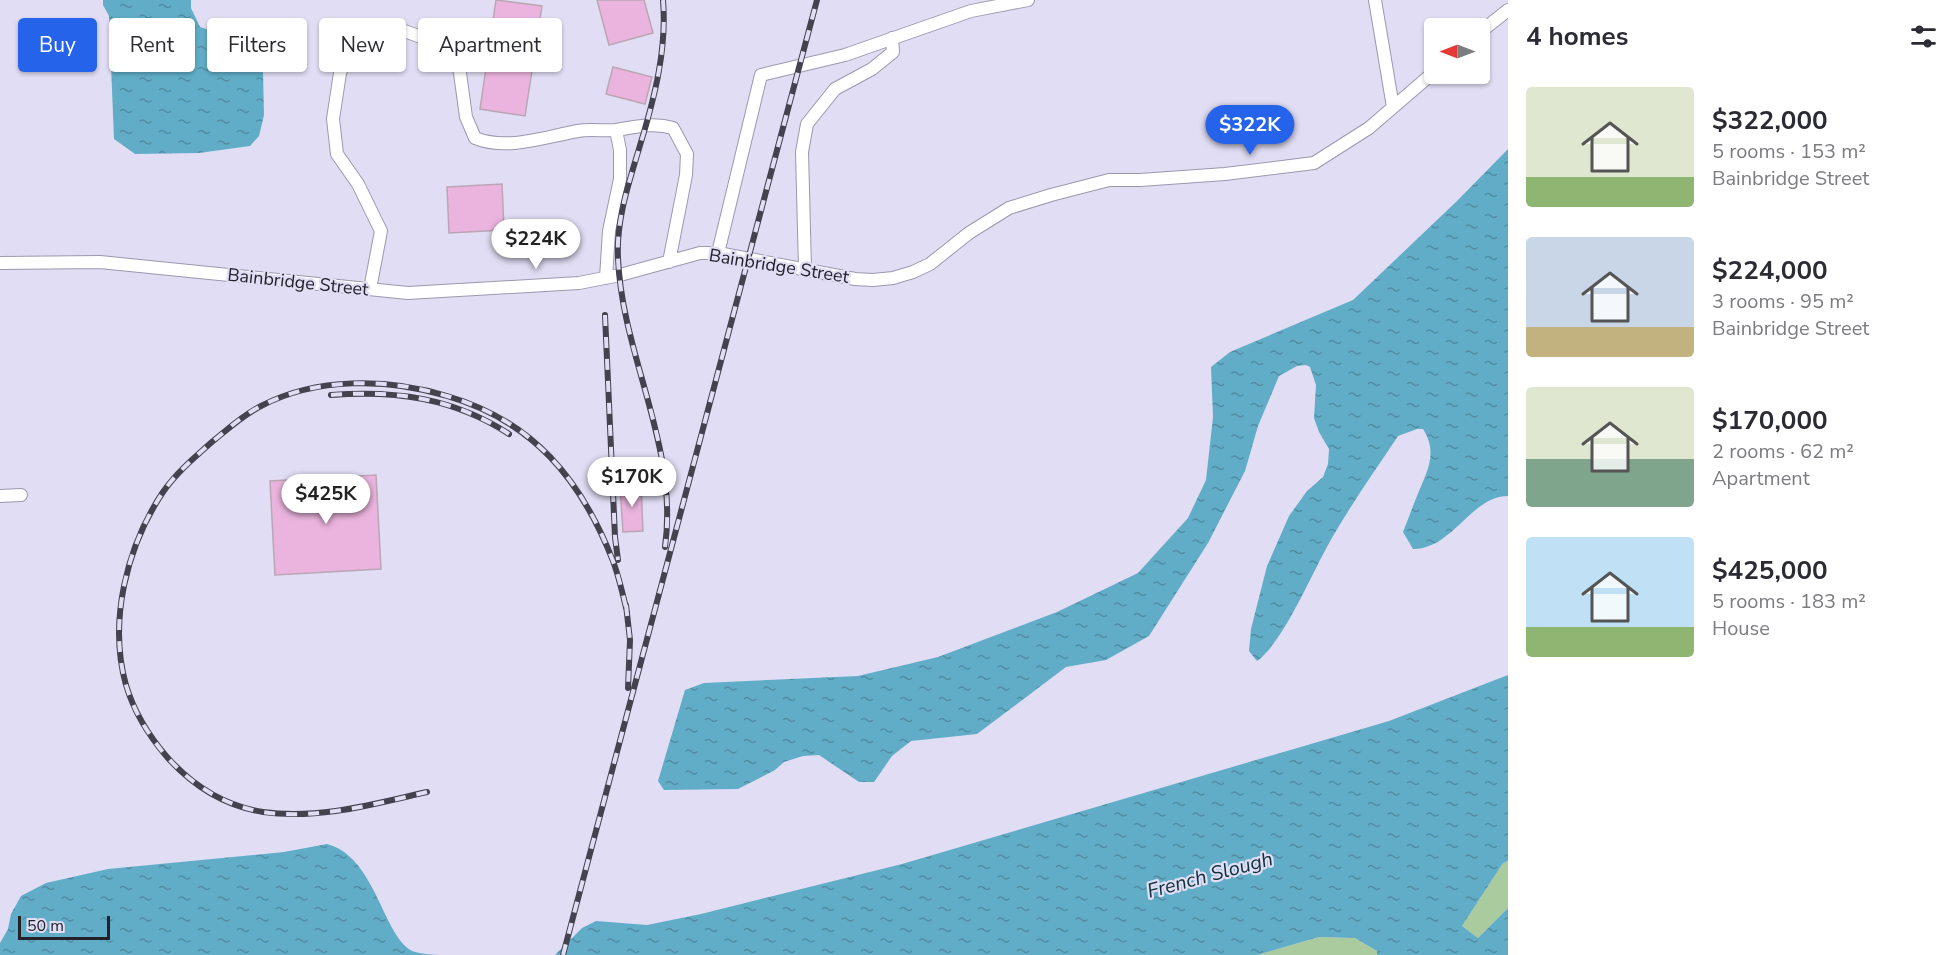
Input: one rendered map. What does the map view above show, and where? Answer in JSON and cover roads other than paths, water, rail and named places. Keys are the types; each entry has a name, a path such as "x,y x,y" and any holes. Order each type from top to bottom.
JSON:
{"street":[{"path":"718,253 761,75 845,55 971,11 1028,0"},
{"path":"1375,0 1393,107"},
{"path":"1490,24 1508,10"},
{"path":"370,290 381,231 358,184 337,154 333,119 340,73 357,32 371,28 396,28 438,43 455,54 466,117 475,138 488,144 526,142 581,131 616,130 646,125 660,124 673,128 687,154 686,175 669,262"},
{"path":"805,269 802,152 807,124 835,90 872,69 893,52 892,38"},
{"name":"Bainbridge Street","path":"0,263 100,262 408,293 579,283 700,253 718,253 855,279 893,278 930,264 969,233 1009,208 1051,195 1109,180 1225,174 1314,163 1369,128 1424,81"},
{"path":"606,278 609,231 620,178 620,150 616,130"},
{"path":"0,496 21,495"}],"water":[{"path":"103,0 191,0 191,8 200,27 207,29 207,72 263,72 264,115 259,136 250,146 199,153 135,154 114,139 111,72 195,72 195,18 109,18"},
{"path":"1508,149 1508,496 1495,498 1483,504 1440,541 1427,547 1413,549 1403,532 1427,471 1431,455 1430,447 1423,429 1398,436 1333,536 1278,638 1257,661 1249,651 1251,629 1267,566 1289,516 1307,491 1323,477 1328,464 1329,449 1314,418 1316,385 1310,367 1297,366 1279,376 1258,426 1245,471 1208,543 1149,636 1106,660 1066,667 977,734 911,741 892,756 874,782 859,782 819,755 803,756 784,762 775,770 738,789 664,790 658,781 685,690 704,683 858,676 938,657 1057,612 1138,573 1188,518 1206,480 1213,417 1211,367 1230,352 1353,300"},
{"name":"French Slough","path":"1508,675 1508,861 1503,863 1462,926 1478,938 1508,908 1508,955 1377,955 1377,951 1355,938 1319,937 1257,955 555,955 582,928 596,921 647,925 701,914 902,864 1389,721"},
{"path":"327,844 339,848 349,856 365,876 393,930 405,946 412,951 436,955 0,955 0,943 21,896 46,883 108,869 284,852"}],"railway":[{"path":"663,0 664,18 659,72 625,199 619,228 618,258 629,330 664,473 667,510 665,547"},
{"path":"563,955 817,0"},
{"path":"605,315 618,560"},
{"path":"427,792 346,810 284,814 249,809 210,793 187,777 167,757 148,732 129,695 121,661 119,635 124,585 131,560 150,513 180,471 213,441 236,422 261,406 282,397 328,385 352,383 401,386 447,396 478,407 505,421 529,438 569,479 586,504 600,531 615,567 627,612"},
{"path":"331,395 378,394 423,399 467,412 509,434"},
{"path":"626,605 630,640 628,688"}]}
